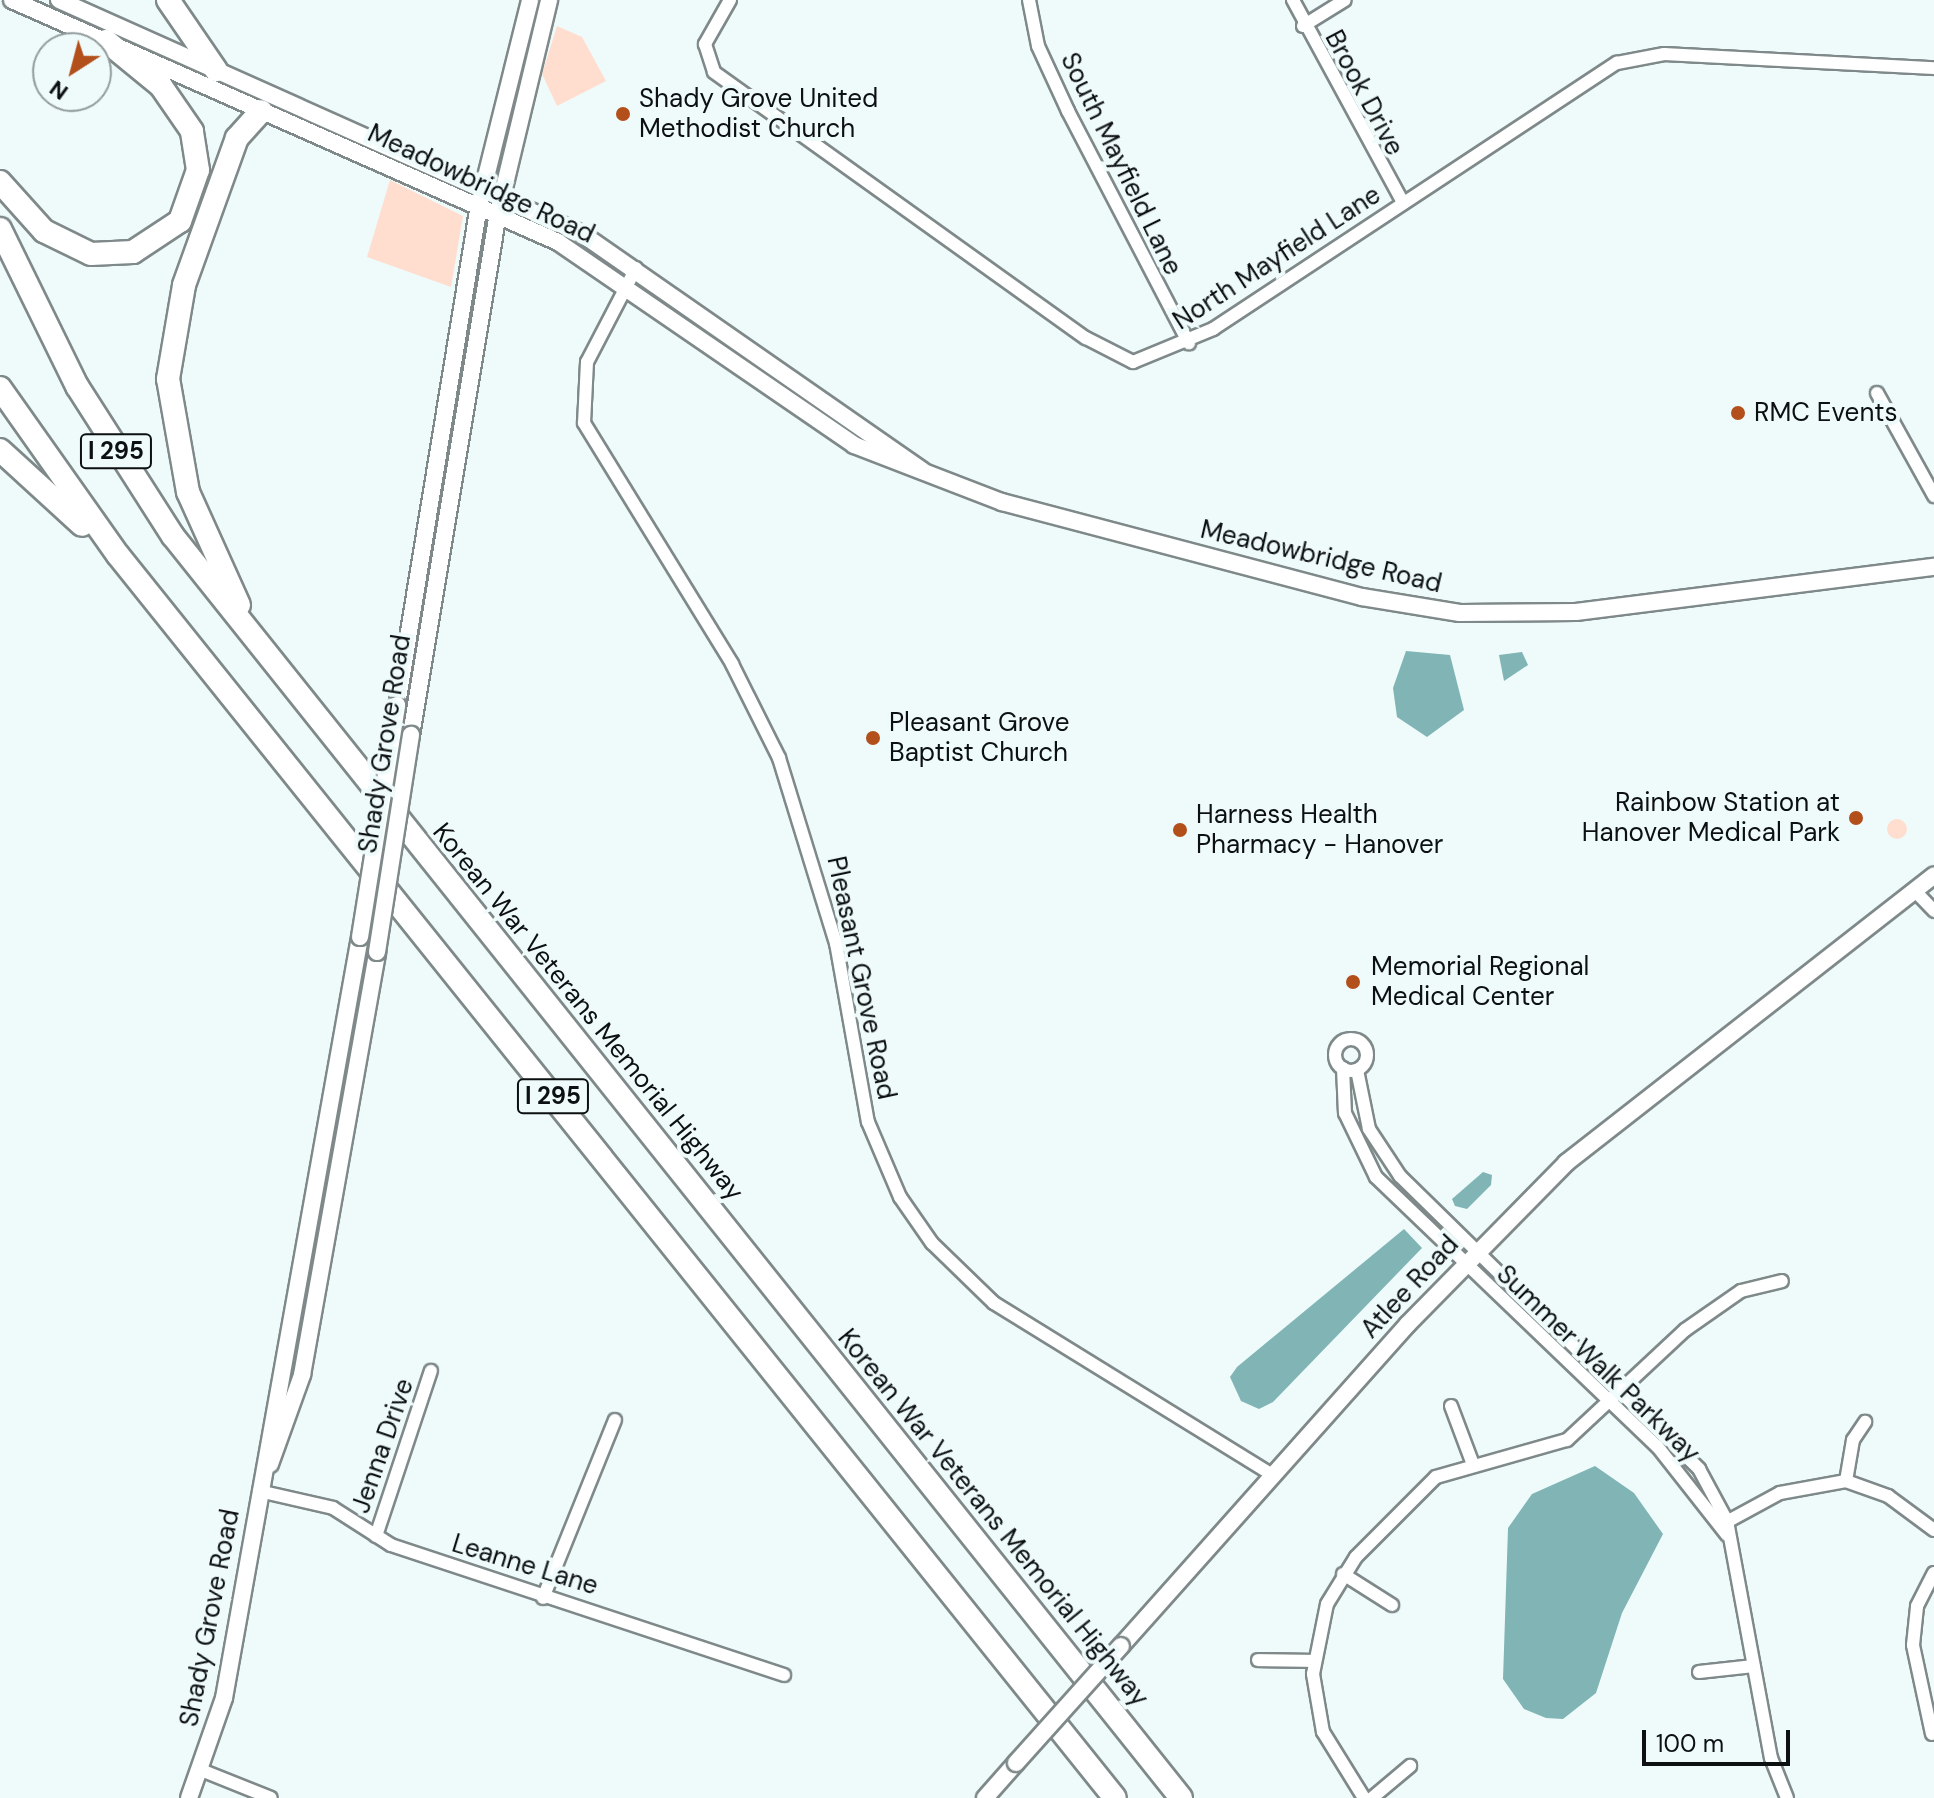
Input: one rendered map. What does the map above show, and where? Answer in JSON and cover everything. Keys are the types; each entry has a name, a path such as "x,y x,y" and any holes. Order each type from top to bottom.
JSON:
{"highway":[{"path":"168,0 216,70"},
{"path":"0,182 44,231 91,254 133,252 180,221 198,170 192,131 172,98 112,46"},
{"path":"261,111 240,132 184,285 168,388 196,515 264,652"},
{"name":"Korean War Veterans Memorial Highway","path":"0,229 109,440 264,652 1181,1798"},
{"name":"I 295","path":"0,388 126,566 1115,1798"},
{"path":"0,450 126,566"}],"main road":[{"name":"Meadowbridge Road","path":"12,0 85,32"},
{"name":"Meadowbridge Road","path":"59,0 483,186 636,268 943,484"},
{"name":"Shady Grove Road","path":"189,1798 224,1698 360,937 479,205 530,0"},
{"name":"Shady Grove Road","path":"259,1491 302,1375 377,952 501,195 549,0"},
{"name":"Meadowbridge Road","path":"112,44 498,213 627,284 854,445 943,484 1362,597 1460,613 1576,612 1934,567"},
{"name":"Atlee Road","path":"985,1798 1463,1265 1566,1163 1934,875"},
{"path":"326,1129 345,1133"}],"street":[{"name":"North Mayfield Lane","path":"730,0 705,55 733,86 1117,358 1151,361 1189,343 1632,58 1934,68"},
{"name":"South Mayfield Lane","path":"1029,0 1038,46 1068,111 1189,343"},
{"name":"Brook Drive","path":"1293,0 1303,26 1403,203"},
{"path":"1303,26 1345,0"},
{"name":"Pleasant Grove Road","path":"636,268 587,362 584,423 732,664 779,758 836,943 868,1122 900,1197 950,1264 994,1303 1273,1475"},
{"path":"1877,393 1934,496"},
{"path":"1914,890 1934,911"},
{"name":"Summer Walk Parkway","path":"1723,1528 1669,1459 1463,1265 1364,1158 1345,1113 1343,1068 1336,1049 1353,1038 1367,1053 1357,1070 1363,1111 1385,1155 1477,1250 1681,1446 1723,1528 1781,1797"},
{"path":"1343,1068 1357,1070"},
{"path":"1364,1798 1323,1732 1313,1661 1343,1574 1415,1492 1472,1462 1554,1446 1621,1386 1729,1298 1782,1281"},
{"name":"Jenna Drive","path":"376,1536 431,1371"},
{"path":"1451,1406 1472,1462"},
{"path":"543,1598 615,1420"},
{"path":"1846,1481 1853,1440 1865,1422"},
{"path":"1723,1528 1791,1490 1846,1481 1888,1496 1934,1530"},
{"name":"Leanne Lane","path":"259,1491 333,1508 376,1536 543,1598 619,1616 784,1675"},
{"path":"1932,1734 1913,1645 1917,1606 1934,1573"},
{"path":"1343,1574 1392,1605"},
{"path":"1258,1660 1313,1661"},
{"path":"1699,1672 1754,1666"},
{"path":"1372,1798 1410,1766"},
{"path":"201,1770 271,1798"}],"shaded area":[{"path":"557,26 582,37 606,81 557,106 542,74"},
{"path":"390,180 463,216 451,287 367,257"},
{"path":"1897,819 1904,822 1907,829 1904,836 1897,839 1890,836 1887,829 1890,822"}],"water":[{"path":"1406,651 1450,655 1464,710 1427,737 1397,717 1393,688"},
{"path":"1522,652 1528,665 1504,681 1499,655"},
{"path":"1483,1172 1492,1175 1491,1185 1467,1209 1455,1206 1452,1199"},
{"path":"1404,1229 1422,1248 1273,1402 1259,1409 1241,1401 1230,1377 1237,1367"},
{"path":"1595,1466 1634,1493 1663,1534 1622,1613 1596,1693 1563,1719 1546,1718 1524,1709 1503,1679 1508,1528 1532,1494"}],"place":[{"name":"Shady Grove United Methodist Church","path":"623,114"},
{"name":"RMC Events","path":"1738,413"},
{"name":"Pleasant Grove Baptist Church","path":"873,738"},
{"name":"Rainbow Station at Hanover Medical Park","path":"1856,818"},
{"name":"Harness Health Pharmacy - Hanover","path":"1180,830"},
{"name":"Memorial Regional Medical Center","path":"1353,982"}]}
